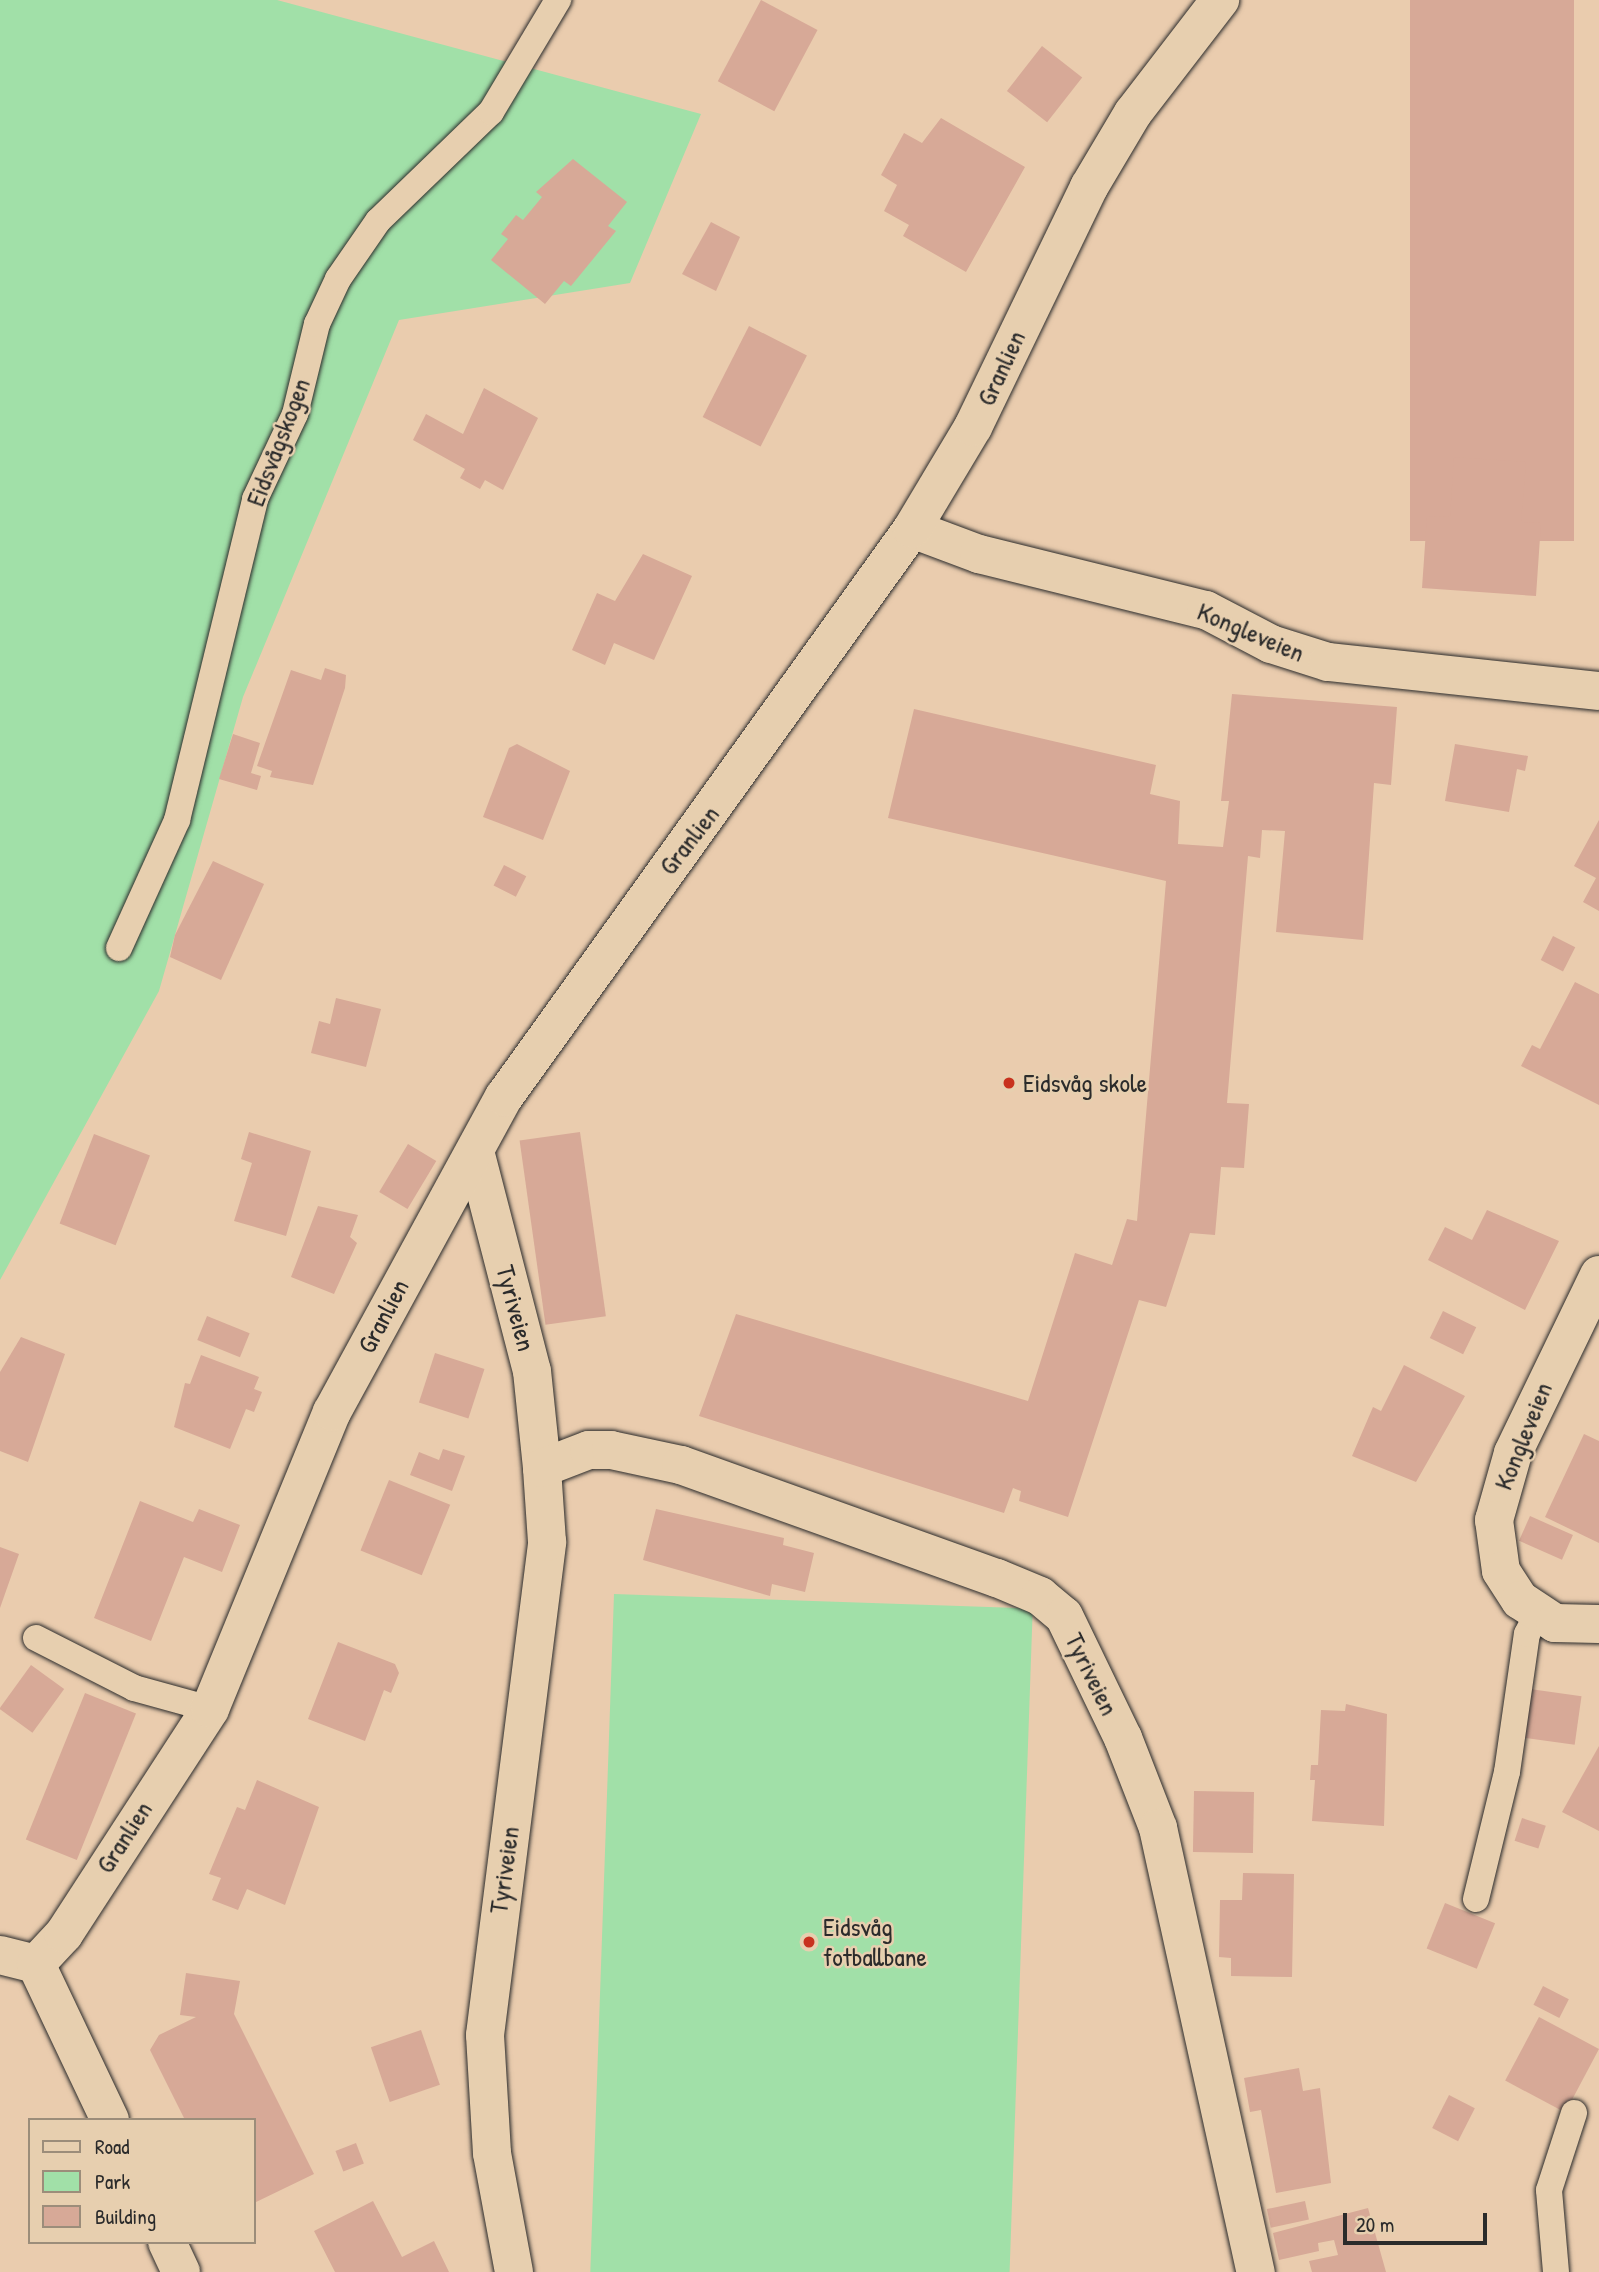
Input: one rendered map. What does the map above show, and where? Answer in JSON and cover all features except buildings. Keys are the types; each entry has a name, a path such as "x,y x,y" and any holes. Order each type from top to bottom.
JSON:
{"street":[{"name":"Granlien","path":"109,2118 18,1959 64,1934 210,1709 332,1412 475,1151 541,1038 791,705 912,529 973,427 1089,187 1141,102 1220,0"},
{"name":"Kongleveien","path":"912,529 979,554 1206,610 1271,644 1328,662 1599,691"},
{"name":"Tyriveien","path":"475,1151 532,1371 547,1542 485,2035 492,2153 514,2272"},
{"name":"Kongleveien","path":"1537,1614 1501,1571 1498,1493 1599,1275"},
{"name":"Tyriveien","path":"542,1468 589,1450 681,1465 997,1578 1040,1596 1063,1616 1123,1738 1158,1828 1256,2272"},
{"path":"1537,1614 1576,1627 1599,1624"},
{"path":"168,2244 181,2272"}],"lane":[{"name":"Eidsvågskogen","path":"119,948 177,820 255,499 295,414 317,324 338,279 378,220 491,112 558,0"},
{"path":"1476,1899 1507,1772 1527,1634 1537,1614"},
{"path":"36,1638 134,1688 210,1709"},
{"path":"1556,2272 1549,2190 1574,2113"}],"green space":[{"path":"0,0 277,0 701,114 630,283 399,320 243,697 159,991 0,1280"},
{"name":"Eidsvåg fotballbane","path":"614,1594 1033,1609 1010,2272 590,2272"}],"place":[{"name":"Eidsvåg skole","path":"1009,1083"},
{"name":"Eidsvåg fotballbane","path":"809,1942"}]}
